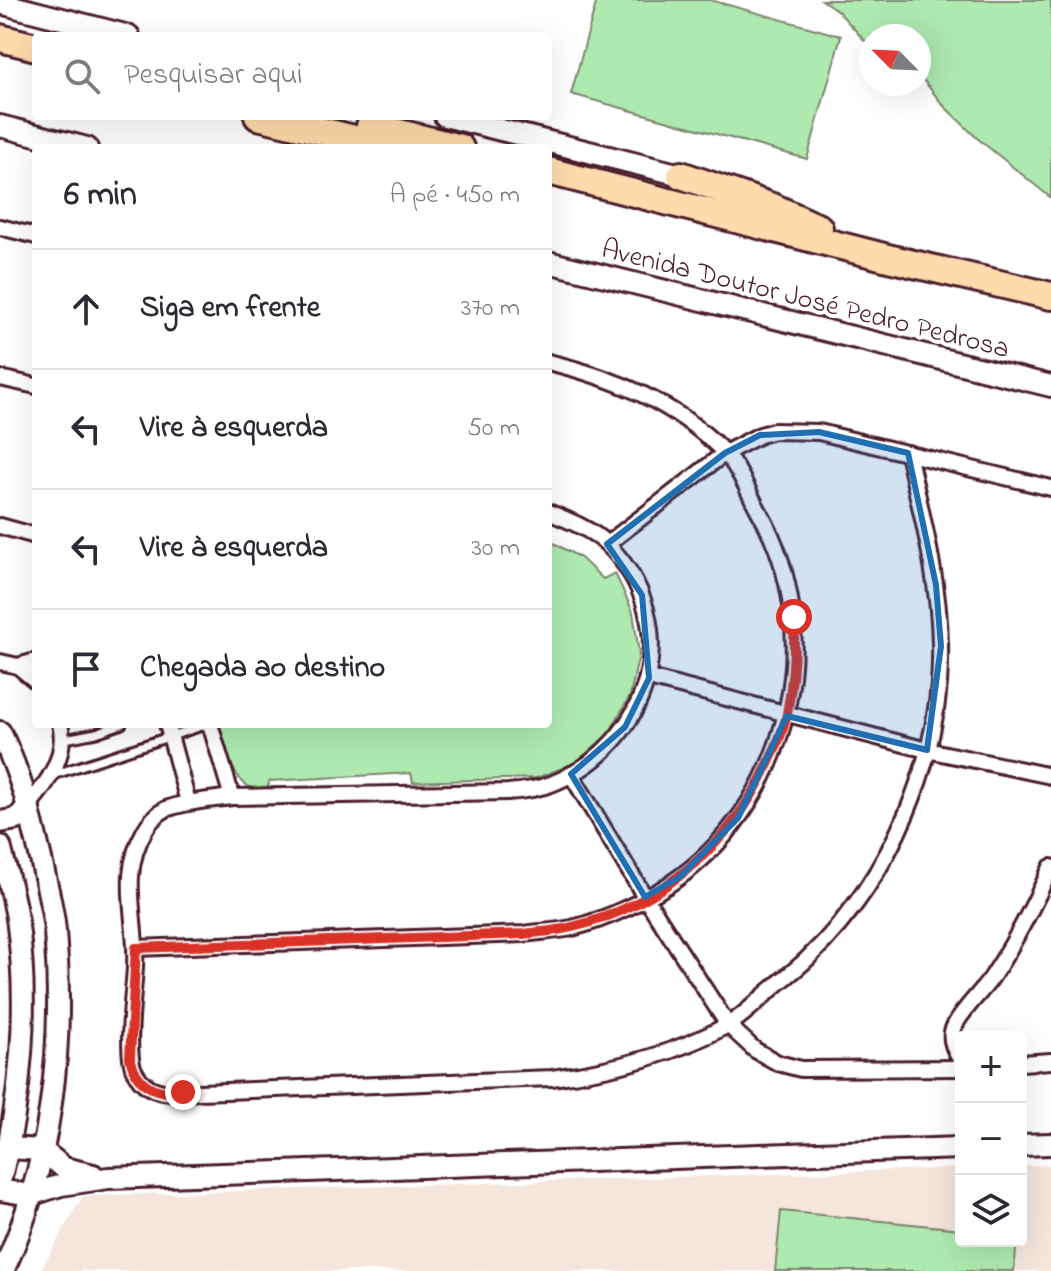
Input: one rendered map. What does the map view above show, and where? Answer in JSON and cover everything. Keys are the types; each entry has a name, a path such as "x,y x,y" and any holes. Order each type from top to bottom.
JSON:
{"highway":[{"path":"0,38 32,46"},
{"path":"0,54 32,62"},
{"path":"275,120 375,144"},
{"path":"344,120 444,144"},
{"path":"552,172 888,258 1051,296"},
{"path":"681,175 775,208 888,258"},
{"path":"552,189 842,263 1051,312"}],"street":[{"path":"0,3 113,32"},
{"path":"461,120 681,175"},
{"path":"0,126 71,144"},
{"path":"0,227 32,235"},
{"name":"Avenida Doutor José Pedro Pedrosa","path":"552,263 1051,386"},
{"path":"136,948 524,934 572,928 608,916 680,877 712,849 738,818 760,783 787,716 795,651 794,617 786,573 772,535 725,453 670,409 640,391 598,374 552,363"},
{"path":"0,378 32,385"},
{"path":"607,544 725,453 760,435 787,430 819,432 1051,488"},
{"path":"552,514 582,527 607,544 631,574 642,595 651,641 649,678 625,727 598,756 549,785 508,792 232,797 188,802 163,810 148,823 129,866 136,948 130,1058 133,1069 151,1089 165,1093 552,1078 595,1072 648,1058 728,1025 811,956 856,904 893,844 916,788 938,697 941,646 936,585 908,453"},
{"path":"0,526 32,535"},
{"path":"0,662 18,666 32,678"},
{"path":"18,666 32,662"},
{"path":"649,678 787,716 1051,776"},
{"path":"0,822 17,819 51,775 65,739 61,728"},
{"path":"210,728 232,797"},
{"path":"170,730 188,802"},
{"path":"0,732 29,805 55,927 60,1012 42,1150 3,1271"},
{"path":"571,774 645,897 728,1025 755,1050 778,1063 801,1069 955,1068"},
{"path":"0,846 16,917 24,999 9,1148 0,1181"},
{"path":"955,1050 951,1036 954,1026 987,984 1018,935 1051,867"},
{"path":"1027,1063 1051,1061"},
{"path":"1027,1145 1051,1144"},
{"path":"9,1148 42,1150 64,1168 108,1178"},
{"path":"0,1190 30,1195 61,1185 108,1178 955,1148"}],"lane":[{"path":"65,739 110,728"},
{"path":"51,775 170,730"}],"highlighted area":[{"path":"819,432 908,453 936,585 941,646 927,750 787,716 738,818 680,877 645,897 571,774 625,727 649,678 642,595 607,544 725,453 760,435"}],"shaded area":[{"path":"1051,1165 1051,1271 40,1271 83,1196 955,1168 955,1247 1027,1247 1027,1166"}],"green space":[{"path":"597,0 710,0 841,36 807,159 571,94"},
{"path":"822,0 1051,0 1051,198 977,138 931,90 931,24 859,24 859,34 838,11"},
{"path":"552,542 581,558 603,579 615,573 633,612 639,654 630,696 609,733 577,762 537,778 413,782 411,773 269,781 268,790 246,785 233,769 220,728 552,728"},
{"path":"781,1211 955,1228 955,1247 1016,1247 1014,1271 775,1271"}],"route":[{"path":"183,1092 157,1092 143,1083 133,1069 130,1058 136,948 524,934 572,928 608,916 680,877 712,849 738,818 760,783 787,716 795,651 794,617"}]}
